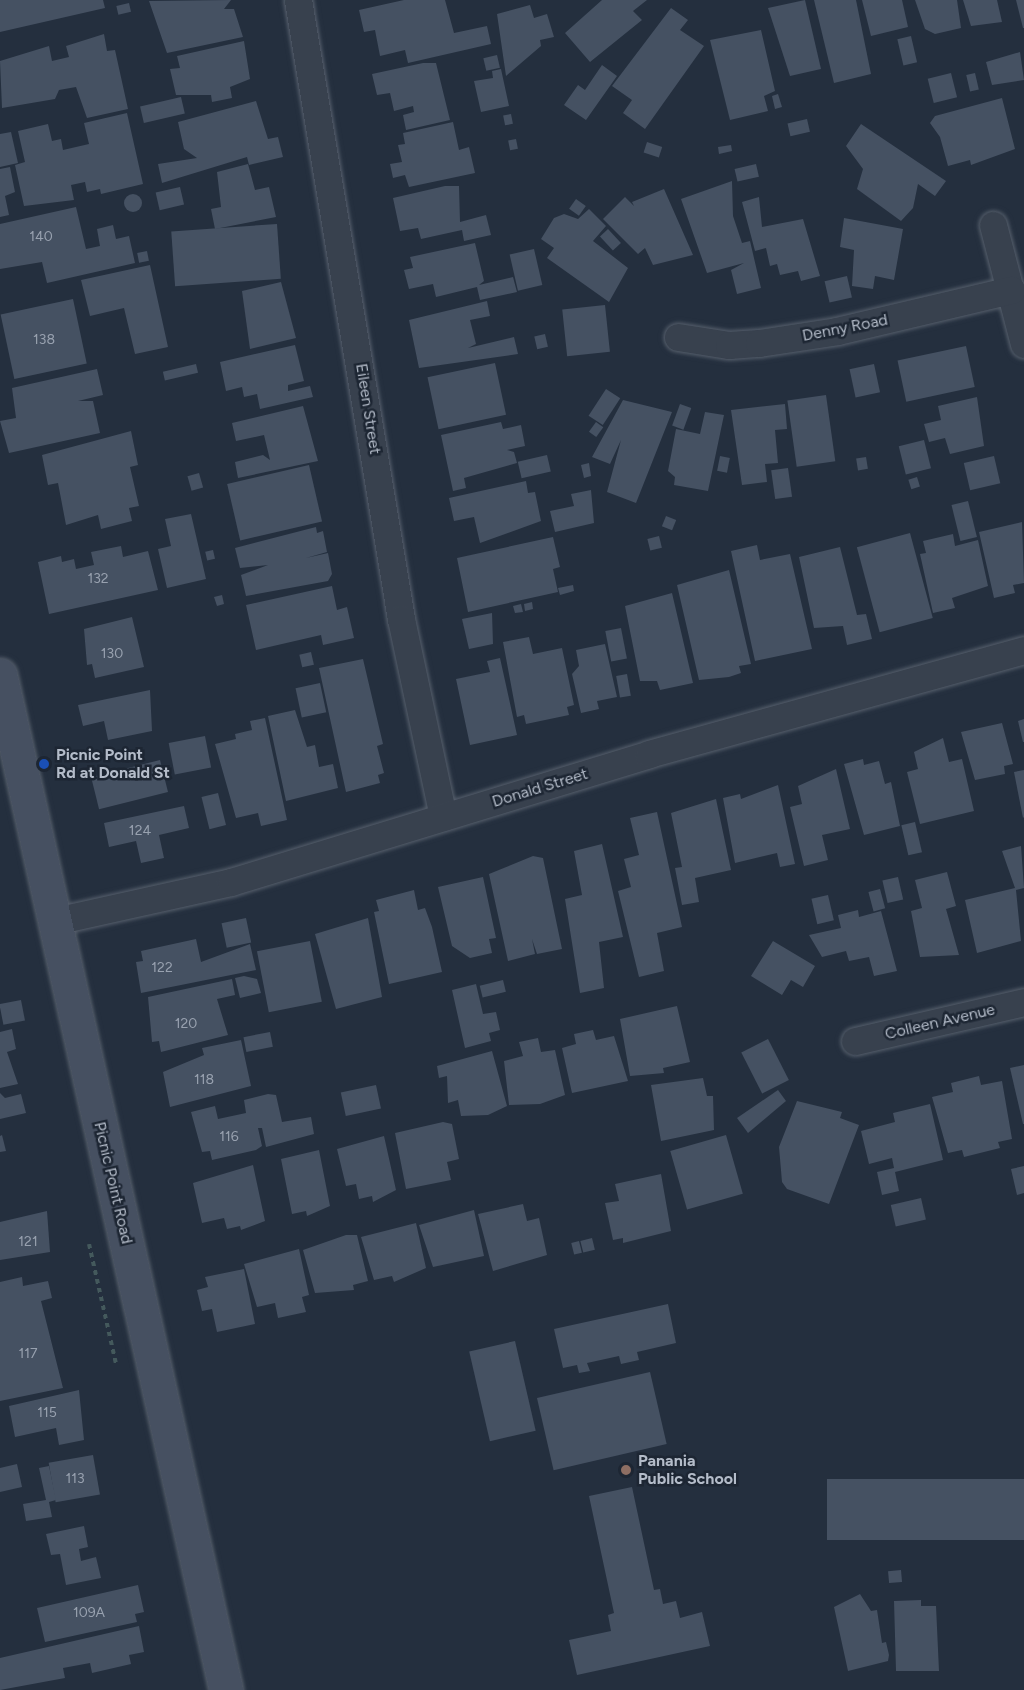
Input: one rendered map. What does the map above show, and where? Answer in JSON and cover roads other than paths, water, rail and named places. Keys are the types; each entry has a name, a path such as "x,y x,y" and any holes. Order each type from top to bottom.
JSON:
{"street":[{"name":"Eileen Street","path":"298,0 400,619 443,818"},
{"path":"993,225 1024,344"},
{"name":"Denny Road","path":"678,337 729,345 771,341 1011,290"},
{"name":"Donald Street","path":"55,921 231,882 443,818 1024,650"},
{"name":"Picnic Point Road","path":"0,675 226,1690"},
{"name":"Colleen Avenue","path":"855,1041 1024,1002"}],"place":[{"name":"Picnic Point Rd at Donald St","path":"44,764"},
{"name":"Panania Public School","path":"626,1470"}]}
